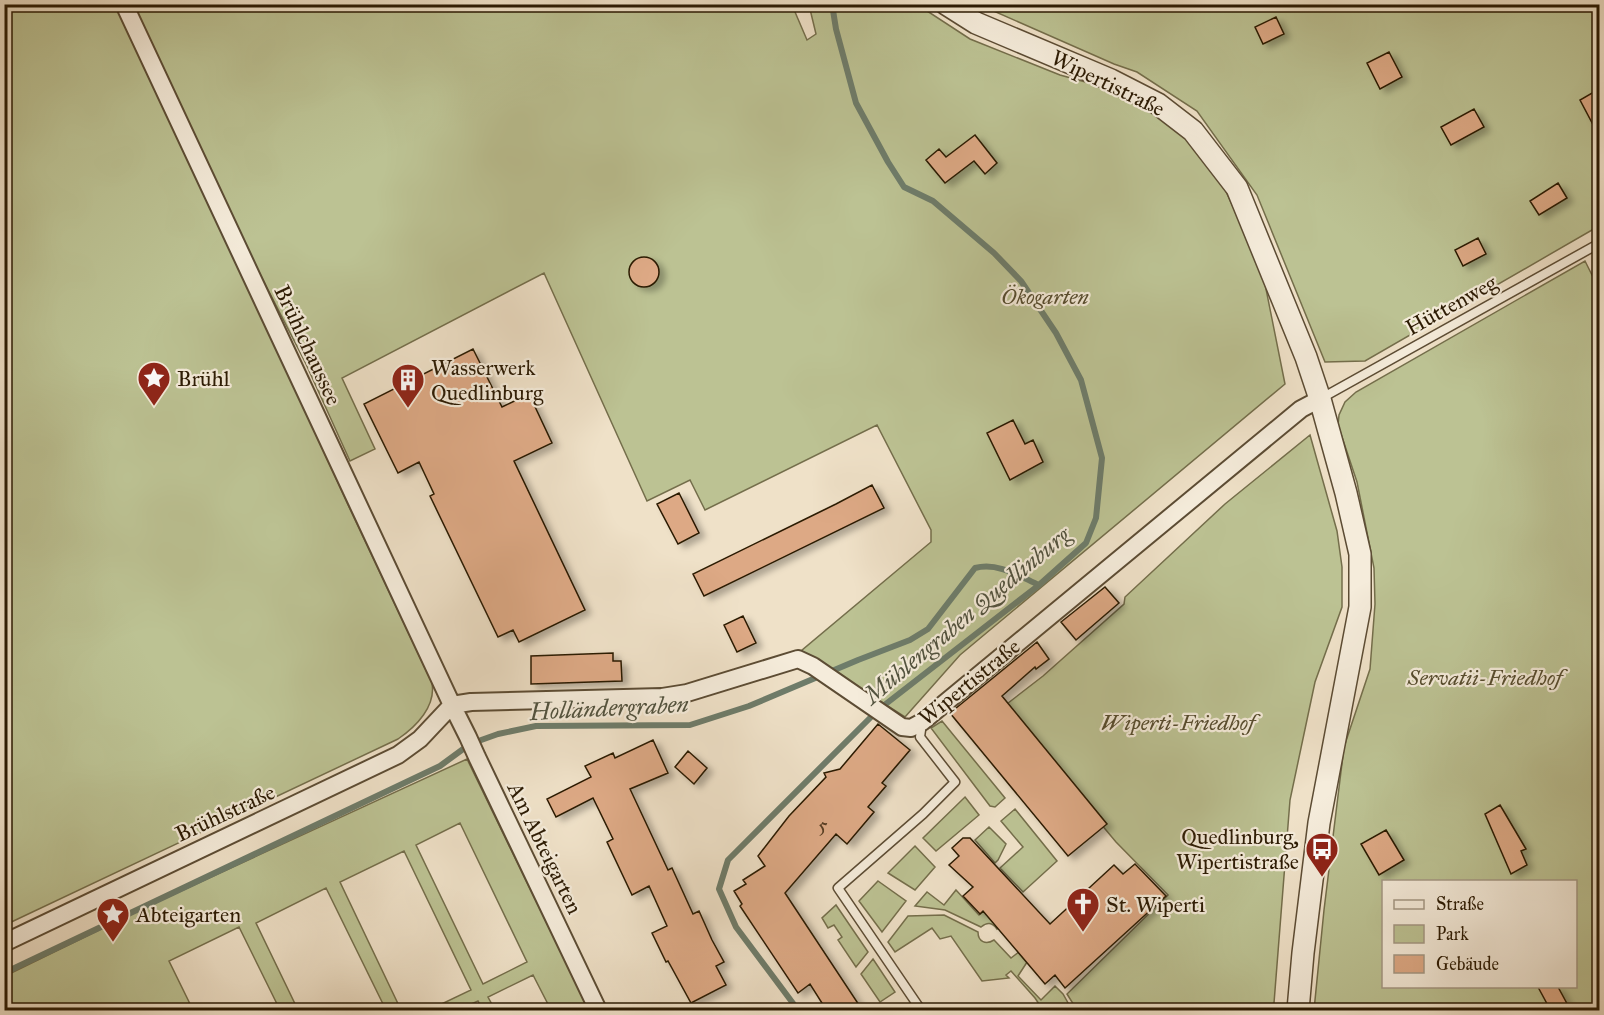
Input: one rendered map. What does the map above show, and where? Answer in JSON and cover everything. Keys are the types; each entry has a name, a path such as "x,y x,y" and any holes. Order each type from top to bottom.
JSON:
{"street":[{"name":"Brühlchaussee","path":"124,4 452,705"},
{"name":"Wipertistraße","path":"946,4 976,23 1112,80 1158,104 1194,131 1237,188 1277,283 1320,399 1360,554 1360,607 1320,823 1298,1011"},
{"name":"Wipertistraße","path":"452,705 471,702 662,697 687,693 798,659 813,666 905,728 914,727 1301,409 1320,399"},
{"name":"Am Abteigarten","path":"452,705 598,1011"},
{"name":"Brühlstraße","path":"4,943 398,755 420,739 452,705"}],"lane":[{"name":"Hüttenweg","path":"1320,399 1599,243"},
{"path":"921,1011 838,888 923,814 955,782 920,736 922,722"}],"green space":[{"name":"Brühl","path":"4,5 115,5 432,683 431,700 424,715 398,739 5,925"},
{"name":"Ökogarten","path":"134,5 792,5 807,40 816,34 809,5 918,5 970,39 1060,75 1100,86 1146,108 1186,136 1222,183 1262,269 1285,384 960,655 905,717 801,651 931,542 931,530 877,425 705,510 690,480 647,501 544,273 342,378 375,449 350,461 306,364 242,239"},
{"path":"980,5 1599,5 1599,226 1365,361 1325,362 1257,195 1197,111 1137,72"},
{"name":"Servatii-Friedhof","path":"1585,261 1597,285 1600,284 1599,1010 1314,1010 1344,747 1370,669 1375,604 1374,568 1357,482 1338,425 1339,415 1345,402 1356,392"},
{"name":"Wiperti-Friedhof","path":"1310,435 1337,531 1342,567 1342,607 1315,682 1290,800 1274,1003 1260,1010 1077,1010 1067,994 1168,895 1116,842 1003,707 1043,676 1124,604 1125,597 1225,504"},
{"path":"942,721 1005,798 995,807 990,806 931,728"},
{"path":"467,759 589,1010 551,1010 533,975 488,997 495,1010 483,1010 478,1001 458,1010 429,1010 471,990 404,851 340,882 401,1010 386,1010 326,888 256,923 298,1010 280,1010 239,927 169,961 193,1010 5,1010 5,976 144,908","holes":["460,823 527,962 483,984 416,845"]},
{"path":"965,797 979,815 936,851 923,838"},
{"path":"1015,809 1057,861 1023,892 1000,868 1023,847 1001,821"},
{"path":"989,827 1006,844 995,863 975,840"},
{"path":"915,846 935,867 915,890 888,873"},
{"path":"878,881 906,901 882,932 859,901"},
{"path":"956,890 979,915 989,907 1004,922 997,929 989,924 981,927 945,910 915,906 927,892 944,905"},
{"path":"836,905 868,952 856,967 838,940 842,937 834,925 828,928 822,918"},
{"path":"944,915 978,932 983,942 994,940 1011,958 1024,948 1031,956 1018,976 1041,1000 1055,986 1063,994 1072,1010 1043,1010 1011,971 1006,975 1009,978 982,981 951,936 940,939 932,928 895,952 888,942 908,916"},
{"path":"873,959 895,992 880,1002 861,974"}],"building":[{"path":"1276,17 1284,34 1263,44 1255,27"},
{"path":"1389,52 1402,77 1380,89 1367,63"},
{"path":"1599,89 1599,136 1580,100"},
{"path":"1474,109 1484,127 1451,145 1441,127"},
{"path":"975,135 997,163 985,174 974,161 945,183 926,160 939,149 946,157"},
{"path":"1558,183 1567,198 1539,215 1530,201"},
{"path":"1478,238 1486,254 1463,266 1455,250"},
{"path":"644,257 655,261 659,272 655,283 644,287 633,283 629,272 633,261"},
{"path":"473,349 502,407 529,394 552,443 514,461 585,610 519,642 513,630 498,637 430,496 434,494 419,462 398,473 364,404"},
{"path":"1013,420 1025,444 1033,440 1043,462 1010,480 987,433"},
{"path":"872,485 884,508 704,596 693,574"},
{"path":"679,493 699,533 678,544 657,504"},
{"path":"1105,587 1119,603 1076,640 1061,622"},
{"path":"743,616 756,643 737,652 724,625"},
{"path":"1037,642 1049,659 1036,669 1035,667 1002,696 1107,824 1068,856 950,713"},
{"path":"613,653 613,661 621,661 622,681 531,684 531,656"},
{"path":"878,724 910,750 882,783 886,786 868,807 874,812 847,844 836,834 785,893 863,1011 827,1011 810,984 798,993 740,906 742,904 734,891 746,884 743,880 765,866 758,856 789,816 826,777 824,773 840,769"},
{"path":"653,740 668,773 630,789 668,870 672,868 693,914 699,911 724,962 716,966 726,985 691,1003 668,961 666,962 652,933 667,926 649,886 632,895 607,842 613,839 593,798 556,817 547,799 591,777 585,766 613,753 615,758"},
{"path":"688,751 707,768 694,784 675,767"},
{"path":"1500,805 1526,849 1521,851 1527,865 1511,874 1485,814"},
{"path":"1386,830 1404,860 1379,875 1361,844"},
{"name":"St. Wiperti","path":"963,838 970,838 1050,924 1114,865 1123,874 1135,864 1166,896 1065,988 1055,975 1045,984 983,911 980,914 963,896 973,887 949,865 959,856 952,848"},
{"path":"1539,988 1559,988 1571,1011 1551,1011"}],"waterway":[{"name":"Mühlengraben Quedlinburg","path":"798,1010 736,927 719,889 728,860 878,710 1039,585 1086,543 1096,518 1102,458 1081,380 1056,333 1021,281 994,253 933,201 904,187 888,162 856,103 836,29 832,4"},
{"name":"Holländergraben","path":"4,973 440,766 470,744 498,734 536,726 690,725 749,706 910,640 928,629 975,568 1000,568 1039,585"}],"place":[{"name":"Brühl","path":"154,407"},
{"name":"Wasserwerk Quedlinburg","path":"408,409"},
{"name":"Quedlinburg, Wipertistraße","path":"1322,878"},
{"name":"St. Wiperti","path":"1083,933"},
{"name":"Abteigarten","path":"113,943"}]}
